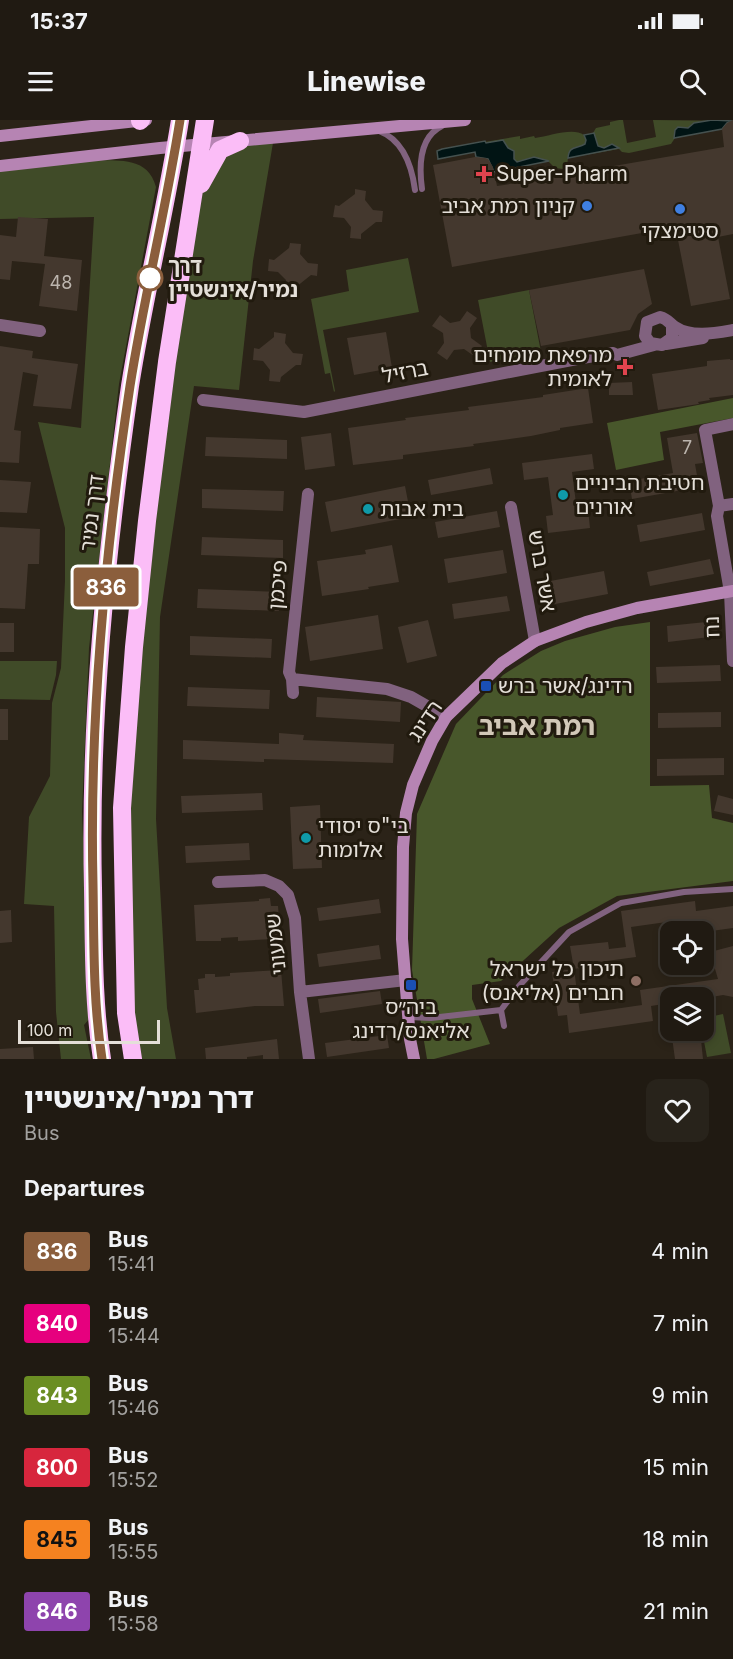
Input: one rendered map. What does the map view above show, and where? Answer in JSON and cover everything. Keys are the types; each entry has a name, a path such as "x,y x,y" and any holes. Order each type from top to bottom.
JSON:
{"highway":[{"name":"דרך נמיר","path":"102,1059 96,1018 92,818 99,650 130,387 180,120"},
{"path":"133,1059 126,1013 122,808 134,647 167,362 205,120"},
{"path":"191,204 220,150 240,141"}],"street":[{"path":"0,136 146,120"},
{"path":"0,166 465,120"},
{"path":"655,317 664,318 672,326 673,334 660,344 647,340 644,331 647,322 655,317"},
{"path":"0,324 40,331"},
{"name":"ברזיל","path":"672,326 692,333 728,331"},
{"name":"ברזיל","path":"203,400 304,412 613,353 628,346 644,331"},
{"name":"ברזיל","path":"613,353 617,355 728,331"},
{"name":"נח","path":"733,424 705,430 719,506 717,516 732,591 733,661"},
{"name":"פיכמן","path":"293,693 289,672 308,494"},
{"path":"719,506 733,504"},
{"name":"אשר ברש","path":"511,507 535,641"},
{"name":"רדינג","path":"414,1059 402,939 403,847 406,813 423,758 446,717 502,663 535,641 586,622 637,608 732,591"},
{"path":"292,679 387,689 411,697 446,717"},
{"name":"שמעוני","path":"218,882 265,880 279,886 288,895 295,918 300,992 309,1059"},
{"name":"שמעוני","path":"300,992 406,980"}],"lane":[{"path":"376,129 395,140 412,170 419,189 419,167 425,144 434,130 452,121"},
{"path":"409,1017 431,1018 501,1010 519,986 569,932 621,903 684,892 733,889"},
{"path":"501,1010 504,1026"}],"green space":[{"path":"623,120 627,143 656,137 653,120 733,121 727,123 722,129 675,138 671,144 629,153 619,149 568,158 567,166 563,169 555,168 548,161 494,172 488,159 476,157 475,152 438,159 437,150 520,136 520,139 534,136 535,138 568,132 584,135"},
{"path":"273,143 253,261 239,390 194,386 160,617 156,819 167,1008 176,1059 138,1059 130,1011 127,810 143,617 198,204 209,175 237,146"},
{"path":"96,160 124,161 140,166 147,170 156,187 119,384 89,648 82,812 90,1018 84,1025 91,1059 61,1059 56,1012 54,906 24,904 29,817 50,776 52,703 61,668 65,581 65,528 38,422 81,428 94,217 0,219 0,170"},
{"path":"408,258 419,312 323,330 334,392 330,373 325,374 311,299 349,291 346,270"},
{"path":"529,290 541,352 490,362 478,300"},
{"path":"733,398 733,418 660,432 664,460 616,470 607,423"},
{"path":"650,622 650,786 709,785 712,818 733,823 733,881 617,896 559,928 501,981 472,985 472,999 490,1044 427,1059 412,970 417,814 456,724 503,675 541,651 565,641 615,627"},
{"path":"0,661 57,661 50,700 0,699"},
{"path":"723,1014 731,1053 707,1057 704,1041 714,1041 714,1016"}],"shaded area":[{"path":"712,120 733,121 727,123 722,129 674,138 678,127 688,128 694,123"},
{"path":"594,133 598,146 604,148 612,144 619,148 568,158 572,149 585,144 584,135"},
{"path":"503,140 508,148 514,151 514,159 517,162 534,157 549,161 494,172 488,159 476,157 475,152 438,159 437,151 442,149"}],"building":[{"name":"קניון רמת אביב","path":"733,120 733,234 718,237 730,299 691,306 678,240 681,226 452,267 433,165 475,157 485,158 493,167 497,186 504,185 724,147 722,129"},
{"path":"355,189 366,191 365,200 373,210 383,211 382,222 376,222 361,234 361,239 350,238 351,227 344,218 333,217 335,205 339,206 355,194"},
{"path":"18,217 48,219 44,256 82,260 77,311 39,306 45,264 12,261 10,280 0,279 0,235 16,237"},
{"path":"290,243 301,244 300,254 308,263 318,264 317,276 311,275 296,287 296,293 284,291 286,280 278,272 268,271 269,259 274,260 289,248"},
{"path":"644,269 652,304 638,314 630,330 541,346 529,290"},
{"path":"467,311 477,318 470,328 471,338 482,346 474,356 464,349 454,350 447,360 437,353 444,343 443,333 432,326 440,315 450,323 460,321"},
{"path":"274,332 286,334 285,343 293,353 303,354 301,365 296,365 281,377 280,382 269,381 270,370 263,361 253,360 254,348 259,349 274,337"},
{"path":"386,332 392,368 354,375 347,338"},
{"path":"0,346 33,351 32,358 78,364 71,409 33,406 38,375 23,372 14,430 21,431 19,463 0,462"},
{"path":"733,360 733,395 709,398 710,400 698,402 699,404 658,410 652,374 707,366 707,361"},
{"path":"632,382 633,395 609,395 609,383"},
{"path":"588,388 593,423 560,428 560,430 531,436 473,444 474,446 403,455 403,459 353,465 348,428 469,410 468,407 543,397 543,395"},
{"path":"331,433 335,466 305,470 301,437"},
{"path":"697,433 703,463 695,464 699,487 632,499 629,481 673,473 667,438"},
{"path":"206,437 287,440 287,459 205,456"},
{"name":"חטיבת הביניים אורנים","path":"592,454 594,469 572,472 577,511 588,509 590,528 548,533 546,516 553,515 548,477 524,480 522,463"},
{"path":"490,468 493,484 431,495 428,480"},
{"path":"0,480 31,482 27,513 0,512"},
{"name":"בית אבות","path":"405,486 411,517 331,532 325,502"},
{"path":"202,489 284,491 283,511 202,508"},
{"path":"497,511 500,527 438,538 435,522"},
{"path":"702,513 705,530 640,542 637,525"},
{"path":"0,527 40,529 39,564 28,564 25,609 0,608"},
{"path":"202,537 283,540 283,558 201,555"},
{"path":"392,545 399,582 322,596 317,561 366,554 365,550"},
{"path":"503,550 507,573 448,583 444,559"},
{"path":"710,559 714,574 650,586 647,572"},
{"path":"604,571 608,594 550,605 545,582"},
{"path":"198,589 280,592 279,611 197,608"},
{"path":"507,596 510,611 454,619 452,604"},
{"path":"378,615 383,649 310,661 305,627"},
{"path":"428,620 437,656 407,663 398,627"},
{"path":"716,621 718,636 668,642 667,626"},
{"path":"0,623 14,623 14,652 0,652"},
{"path":"190,636 272,639 271,658 190,655"},
{"path":"720,665 721,681 657,683 656,667"},
{"path":"188,687 270,690 269,709 187,706"},
{"path":"317,697 401,702 400,722 316,717"},
{"path":"0,709 8,709 8,740 0,740"},
{"path":"721,712 721,727 658,728 658,713"},
{"path":"279,733 304,735 303,740 394,744 393,763 183,759 183,740 279,744"},
{"path":"724,758 724,775 657,776 657,759"},
{"path":"262,793 263,810 182,813 181,796"},
{"path":"718,795 733,799 733,815 714,811"},
{"name":"בי\"ס יסודי אלומות","path":"320,805 322,868 293,869 290,807"},
{"path":"249,843 250,860 186,863 185,846"},
{"path":"270,898 271,906 278,906 280,934 273,935 273,939 238,941 238,937 221,938 221,941 196,941 194,905 259,901 259,899"},
{"path":"379,899 381,913 319,921 317,908"},
{"path":"695,901 696,911 733,906 733,928 714,931 714,921 688,921 688,919 660,921 660,923 631,927 636,957 592,963 592,966 574,969 570,946 608,942 609,949 626,947 621,911"},
{"path":"11,910 12,942 0,943 0,911"},
{"path":"379,945 381,959 319,967 317,954"},
{"path":"733,946 733,997 714,997 714,987 661,987 718,979 714,966 714,951"},
{"path":"574,969 580,1014 642,1005 640,990 660,987 660,1005 651,1006 653,1021 569,1033 567,1015 558,1016 552,972"},
{"path":"281,970 284,1006 255,1006 196,1013 194,990 199,990 198,979 205,978 205,974 215,974 215,977 230,976 230,973"},
{"path":"380,991 382,1004 320,1013 318,999"},
{"path":"387,1035 389,1048 327,1057 325,1043"},
{"path":"277,1039 279,1059 263,1059 263,1055 247,1057 247,1059 206,1059 205,1048"},
{"path":"673,1041 701,1041 703,1059 675,1059"},
{"path":"33,1047 34,1059 0,1059 0,1049"}],"bus line":[{"name":"836","path":"102,1059 96,1018 92,818 99,650 130,387 180,120"}],"place":[{"name":"Super-Pharm","path":"484,174"},
{"name":"קניון רמת אביב","path":"587,206"},
{"name":"סטימצקי","path":"680,209"},
{"name":"דרך נמיר/אינשטיין","path":"150,278"},
{"name":"מרפאת מומחים לאומית","path":"625,367"},
{"name":"חטיבת הביניים אורנים","path":"563,495"},
{"name":"בית אבות","path":"368,509"},
{"name":"רדינג/אשר ברש","path":"486,686"},
{"name":"בי\"ס יסודי אלומות","path":"306,838"},
{"name":"תיכון כל ישראל חברים (אליאנס)","path":"636,981"},
{"name":"ביה״ס אליאנס/רדינג","path":"411,985"}],"district":[{"name":"רמת אביב","path":"537,726"}]}
